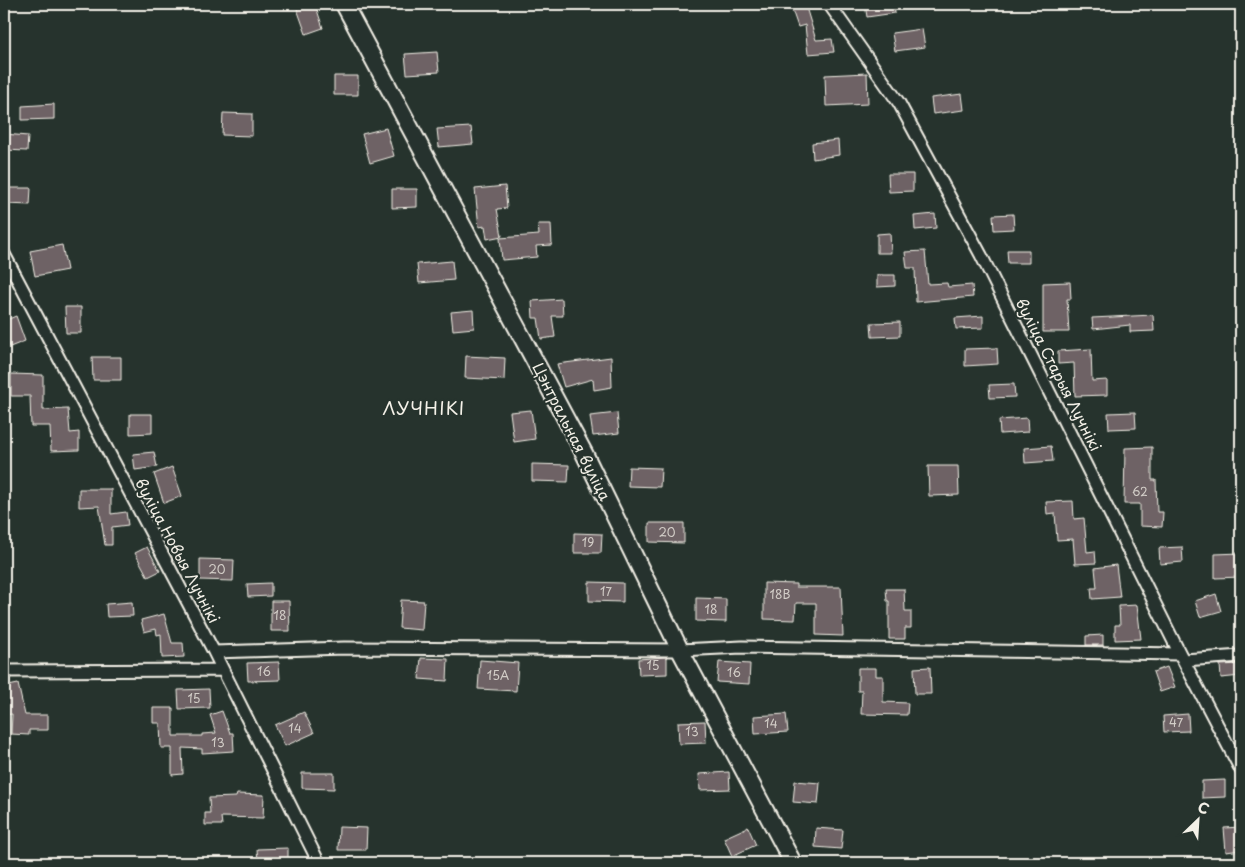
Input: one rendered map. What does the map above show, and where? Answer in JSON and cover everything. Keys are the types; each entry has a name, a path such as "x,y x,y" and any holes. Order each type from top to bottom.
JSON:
{"main road":[{"name":"Цэнтральная вуліца","path":"344,4 584,453 680,650 793,863"}],"street":[{"name":"вуліца Старыя Лучнікі","path":"829,4 899,104 981,255 1182,657 1241,770"},
{"name":"вуліца Новыя Лучнікі","path":"4,254 214,652 220,670 319,863"},
{"path":"214,652 344,648 680,650 742,647 1182,657 1241,656"},
{"path":"4,671 220,670"}],"building":[{"path":"315,4 323,28 306,34 296,6"},
{"path":"790,4 805,4 816,40 832,39 834,52 808,54 805,25 798,27"},
{"path":"865,4 894,4 895,13 867,17"},
{"path":"922,29 925,47 895,51 892,33"},
{"path":"437,52 439,72 407,74 405,54"},
{"path":"867,73 868,104 826,106 825,75"},
{"path":"334,76 358,76 358,95 334,95"},
{"path":"962,94 964,110 933,114 931,98"},
{"path":"54,104 54,119 22,120 22,106"},
{"path":"223,113 252,114 252,136 222,135"},
{"path":"471,127 473,144 439,147 437,129"},
{"path":"386,128 394,156 370,163 362,134"},
{"path":"4,134 28,136 27,151 4,150"},
{"path":"838,140 839,155 813,159 812,143"},
{"path":"888,174 913,174 913,191 889,192"},
{"path":"505,186 507,208 497,209 502,236 487,239 485,226 479,227 475,189"},
{"path":"6,188 31,188 30,205 6,204"},
{"path":"392,189 417,189 417,207 392,208"},
{"path":"935,214 936,228 915,230 914,216"},
{"path":"1013,214 1014,229 994,230 993,215"},
{"path":"538,224 551,224 552,245 536,246 537,257 502,260 500,238 539,235"},
{"path":"890,233 891,253 877,253 877,234"},
{"path":"62,245 67,270 35,276 30,251"},
{"path":"1007,250 1029,250 1029,263 1008,263"},
{"path":"925,251 928,284 947,283 948,287 972,285 973,297 916,302 915,268 907,268 905,252"},
{"path":"452,261 454,280 419,283 417,264"},
{"path":"877,275 895,275 895,286 877,287"},
{"path":"1070,282 1071,299 1067,299 1069,332 1043,332 1043,283"},
{"path":"562,299 563,316 552,316 555,337 541,339 538,318 533,318 532,301"},
{"path":"65,307 81,307 81,333 66,333"},
{"path":"473,310 474,328 453,330 451,312"},
{"path":"1153,315 1154,331 1130,332 1130,325 1093,329 1092,318"},
{"path":"16,316 25,341 10,347 4,330 4,321"},
{"path":"983,316 983,328 956,329 955,318"},
{"path":"900,322 900,336 872,337 871,323"},
{"path":"997,348 998,364 965,366 965,349"},
{"path":"1091,349 1092,381 1107,380 1107,395 1075,396 1074,363 1058,364 1058,351"},
{"path":"466,356 505,358 504,380 465,378"},
{"path":"92,357 121,357 121,380 93,380"},
{"path":"611,357 612,387 594,390 593,379 564,387 557,364"},
{"path":"11,374 43,375 43,410 68,409 70,433 79,432 79,450 51,451 50,426 31,426 30,396 11,396"},
{"path":"1014,384 1015,397 990,398 989,385"},
{"path":"531,410 535,439 514,442 510,412"},
{"path":"1135,412 1136,428 1109,429 1108,413"},
{"path":"617,413 619,433 593,436 590,416"},
{"path":"130,414 152,414 152,433 130,434"},
{"path":"1027,418 1028,432 1000,434 999,420"},
{"path":"1051,446 1053,461 1025,463 1024,448"},
{"path":"1152,447 1152,480 1156,480 1157,512 1163,512 1162,527 1140,526 1140,504 1124,504 1125,448"},
{"path":"154,452 157,467 135,470 133,454"},
{"path":"532,464 569,465 568,482 532,481"},
{"path":"928,466 958,466 959,495 929,496"},
{"path":"172,467 182,496 164,503 154,474"},
{"path":"629,467 661,468 660,487 628,486"},
{"path":"79,489 111,489 111,514 126,512 128,525 112,527 112,545 105,545 99,506 79,507"},
{"path":"1073,501 1074,519 1084,518 1087,552 1095,551 1096,563 1075,564 1073,539 1057,540 1055,513 1047,514 1046,502"},
{"path":"649,523 684,523 684,543 649,542"},
{"path":"574,533 602,534 601,553 574,553"},
{"path":"147,547 160,571 148,577 135,553"},
{"path":"1182,547 1183,562 1160,564 1159,548"},
{"path":"1241,553 1241,577 1215,578 1215,554"},
{"path":"200,559 234,560 233,581 200,580"},
{"path":"1116,565 1120,597 1092,599 1091,588 1097,588 1095,568"},
{"path":"589,582 623,583 623,602 589,601"},
{"path":"271,583 271,596 248,597 247,584"},
{"path":"764,583 796,584 796,587 841,587 843,636 816,635 816,603 796,603 795,620 764,619"},
{"path":"886,589 904,589 905,611 911,611 911,628 905,628 905,639 889,639 889,601 887,601"},
{"path":"1216,594 1221,611 1200,617 1195,601"},
{"path":"696,598 726,599 726,622 696,621"},
{"path":"401,600 424,601 422,630 399,628"},
{"path":"271,601 289,601 290,631 271,631"},
{"path":"132,602 133,616 107,617 106,604"},
{"path":"1137,605 1141,639 1115,640 1115,625 1120,625 1119,606"},
{"path":"164,614 172,643 183,643 184,657 162,658 161,634 157,635 156,629 144,632 141,620"},
{"path":"1103,635 1103,645 1086,645 1086,636"},
{"path":"667,657 667,674 639,675 638,659"},
{"path":"421,658 448,659 447,681 419,679"},
{"path":"480,660 518,663 516,691 478,689"},
{"path":"279,662 280,680 248,681 247,663"},
{"path":"719,662 750,664 749,684 717,682"},
{"path":"1241,664 1241,676 1221,678 1220,665"},
{"path":"930,667 931,694 915,694 914,668"},
{"path":"1167,667 1175,687 1160,692 1153,672"},
{"path":"858,668 876,668 876,676 883,676 883,702 908,703 907,715 861,714 862,691 858,691"},
{"path":"18,684 25,715 48,715 48,730 29,730 29,735 11,734 12,714 4,715 4,687"},
{"path":"209,689 210,708 179,709 178,690"},
{"path":"153,708 173,708 173,736 202,736 202,734 216,733 210,715 222,711 230,733 233,733 234,751 202,753 202,749 182,748 183,774 172,775 172,748 161,748 160,723 153,723"},
{"path":"304,712 314,733 285,746 275,725"},
{"path":"786,714 788,732 755,734 754,716"},
{"path":"1188,714 1189,731 1164,732 1163,716"},
{"path":"705,721 706,743 679,744 678,722"},
{"path":"729,772 730,789 700,790 699,774"},
{"path":"302,773 334,773 334,789 302,788"},
{"path":"1225,780 1225,797 1202,798 1202,781"},
{"path":"795,781 820,783 818,804 793,802"},
{"path":"237,794 264,795 263,818 221,817 222,825 205,825 205,813 210,813 209,798 236,797"},
{"path":"339,827 367,828 366,850 338,850"},
{"path":"748,827 756,845 732,856 724,838"},
{"path":"1241,827 1241,850 1226,852 1224,828"},
{"path":"816,828 843,830 841,849 815,847"},
{"path":"288,848 288,863 258,863 257,849"}],"district":[{"name":"ЛУЧНІКІ","path":"424,409"}]}
